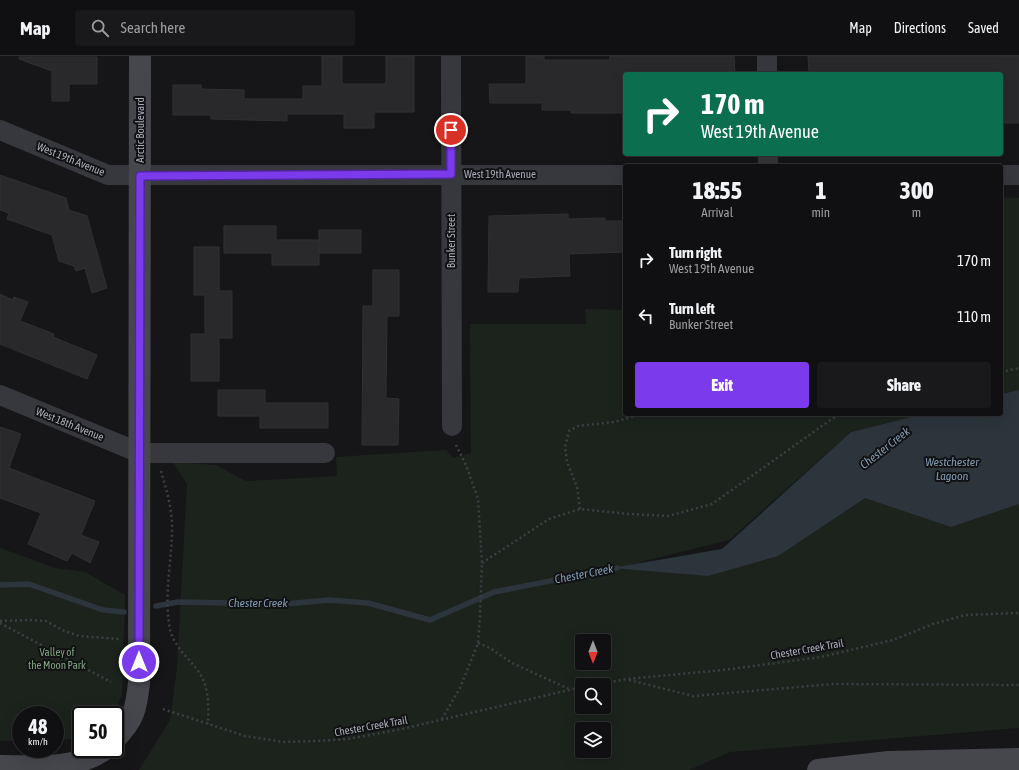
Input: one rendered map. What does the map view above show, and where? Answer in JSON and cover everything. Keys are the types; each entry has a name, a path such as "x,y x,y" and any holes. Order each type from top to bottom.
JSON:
{"main road":[{"name":"Arctic Boulevard","path":"124,729 137,708 139,683 140,56"},
{"path":"0,766 64,766 80,763 92,758"},
{"path":"818,770 889,762 1019,759"}],"street":[{"name":"Bunker Street","path":"451,56 452,426"},
{"path":"767,56 767,72"},
{"name":"West 19th Avenue","path":"0,130 108,175 623,175"},
{"path":"1003,175 1019,175"},
{"name":"West 18th Avenue","path":"0,395 140,452 161,454 325,453"}],"path":[{"path":"1003,372 1019,368"},
{"path":"580,509 576,487 567,462 565,447 569,431 578,426 614,422 635,416"},
{"path":"482,563 549,519 580,509 668,516 712,504 836,416"},
{"path":"442,720 460,688 478,642 482,563 478,500 466,465 451,437 452,426"},
{"path":"161,454 161,468 170,505 172,522 168,590 168,615 171,633 177,646 203,678 208,709 208,724"},
{"name":"Chester Creek Trail","path":"611,682 627,679 723,670 821,657 893,640 933,624 964,615 1019,613"},
{"path":"0,622 30,620 46,621 62,630 79,636 97,639 139,639"},
{"path":"0,622 111,682"},
{"path":"478,642 490,648 512,663 570,689"},
{"path":"627,679 693,696 833,684 1019,685"},
{"name":"Chester Creek Trail","path":"163,709 245,736 284,742 317,742 374,735 575,688"}],"green space":[{"path":"1003,197 1019,198 1019,390 1003,394"},
{"path":"585,309 623,310 623,416 915,416 851,432 729,540 640,562 688,566 882,486 1019,481 1019,728 730,752 689,770 139,770 170,720 177,668 187,484 173,462 216,465 246,481 337,476 336,457 446,450 453,458 471,453 470,324 586,324"},
{"name":"Valley of the Moon Park","path":"0,548 55,568 85,572 125,595 122,696 117,706 72,706 72,739 64,740 64,706 12,706 12,741 0,741"}],"water":[{"name":"Westchester Lagoon","path":"1019,390 1019,504 951,527 865,498 778,556 708,576 612,568 722,549 851,432 915,416 1003,416 1003,394"}],"building":[{"path":"322,56 342,56 342,84 386,84 386,56 414,56 414,112 374,112 374,128 344,128 344,114 287,114 287,121 211,119 211,115 173,115 173,85 201,85 201,89 244,90 244,99 303,99 303,86 322,86"},
{"path":"526,56 544,56 544,60 610,60 610,56 734,56 735,72 623,72 623,113 571,113 571,110 542,110 542,103 490,103 489,84 526,84"},
{"path":"808,56 1019,56 1019,123 1003,123 1003,72 809,72"},
{"path":"19,57 97,57 97,84 69,84 69,101 52,101 52,71 19,59"},
{"path":"0,175 66,198 69,210 87,216 107,288 92,293 85,268 76,271 74,266 59,261 52,235 7,219 9,213 0,210"},
{"path":"568,214 568,219 605,218 605,221 623,221 623,252 569,254 570,276 519,278 518,292 488,292 489,216"},
{"path":"224,226 276,226 276,240 319,240 319,265 272,265 272,253 224,253"},
{"path":"319,230 361,230 361,253 319,253"},
{"path":"194,247 219,247 219,291 232,291 232,338 219,338 219,381 191,381 191,334 205,334 205,295 194,295"},
{"path":"373,270 399,270 399,316 387,316 386,398 399,399 398,445 362,445 363,306 373,306"},
{"path":"0,294 13,300 14,297 28,302 20,321 54,334 53,337 97,355 87,379 0,344"},
{"path":"218,390 265,390 265,403 328,403 328,428 260,428 260,416 218,416"},
{"path":"0,427 21,434 9,468 95,501 81,535 99,542 90,563 72,553 67,561 28,544 41,513 0,498"}],"waterway":[{"name":"Chester Creek","path":"156,606 178,602 285,604 329,600 368,603 430,620 494,592 617,568"},
{"name":"Chester Creek","path":"0,585 29,584 103,610 124,612"}],"route":[{"path":"139,662 140,176 451,174 451,130"}]}
